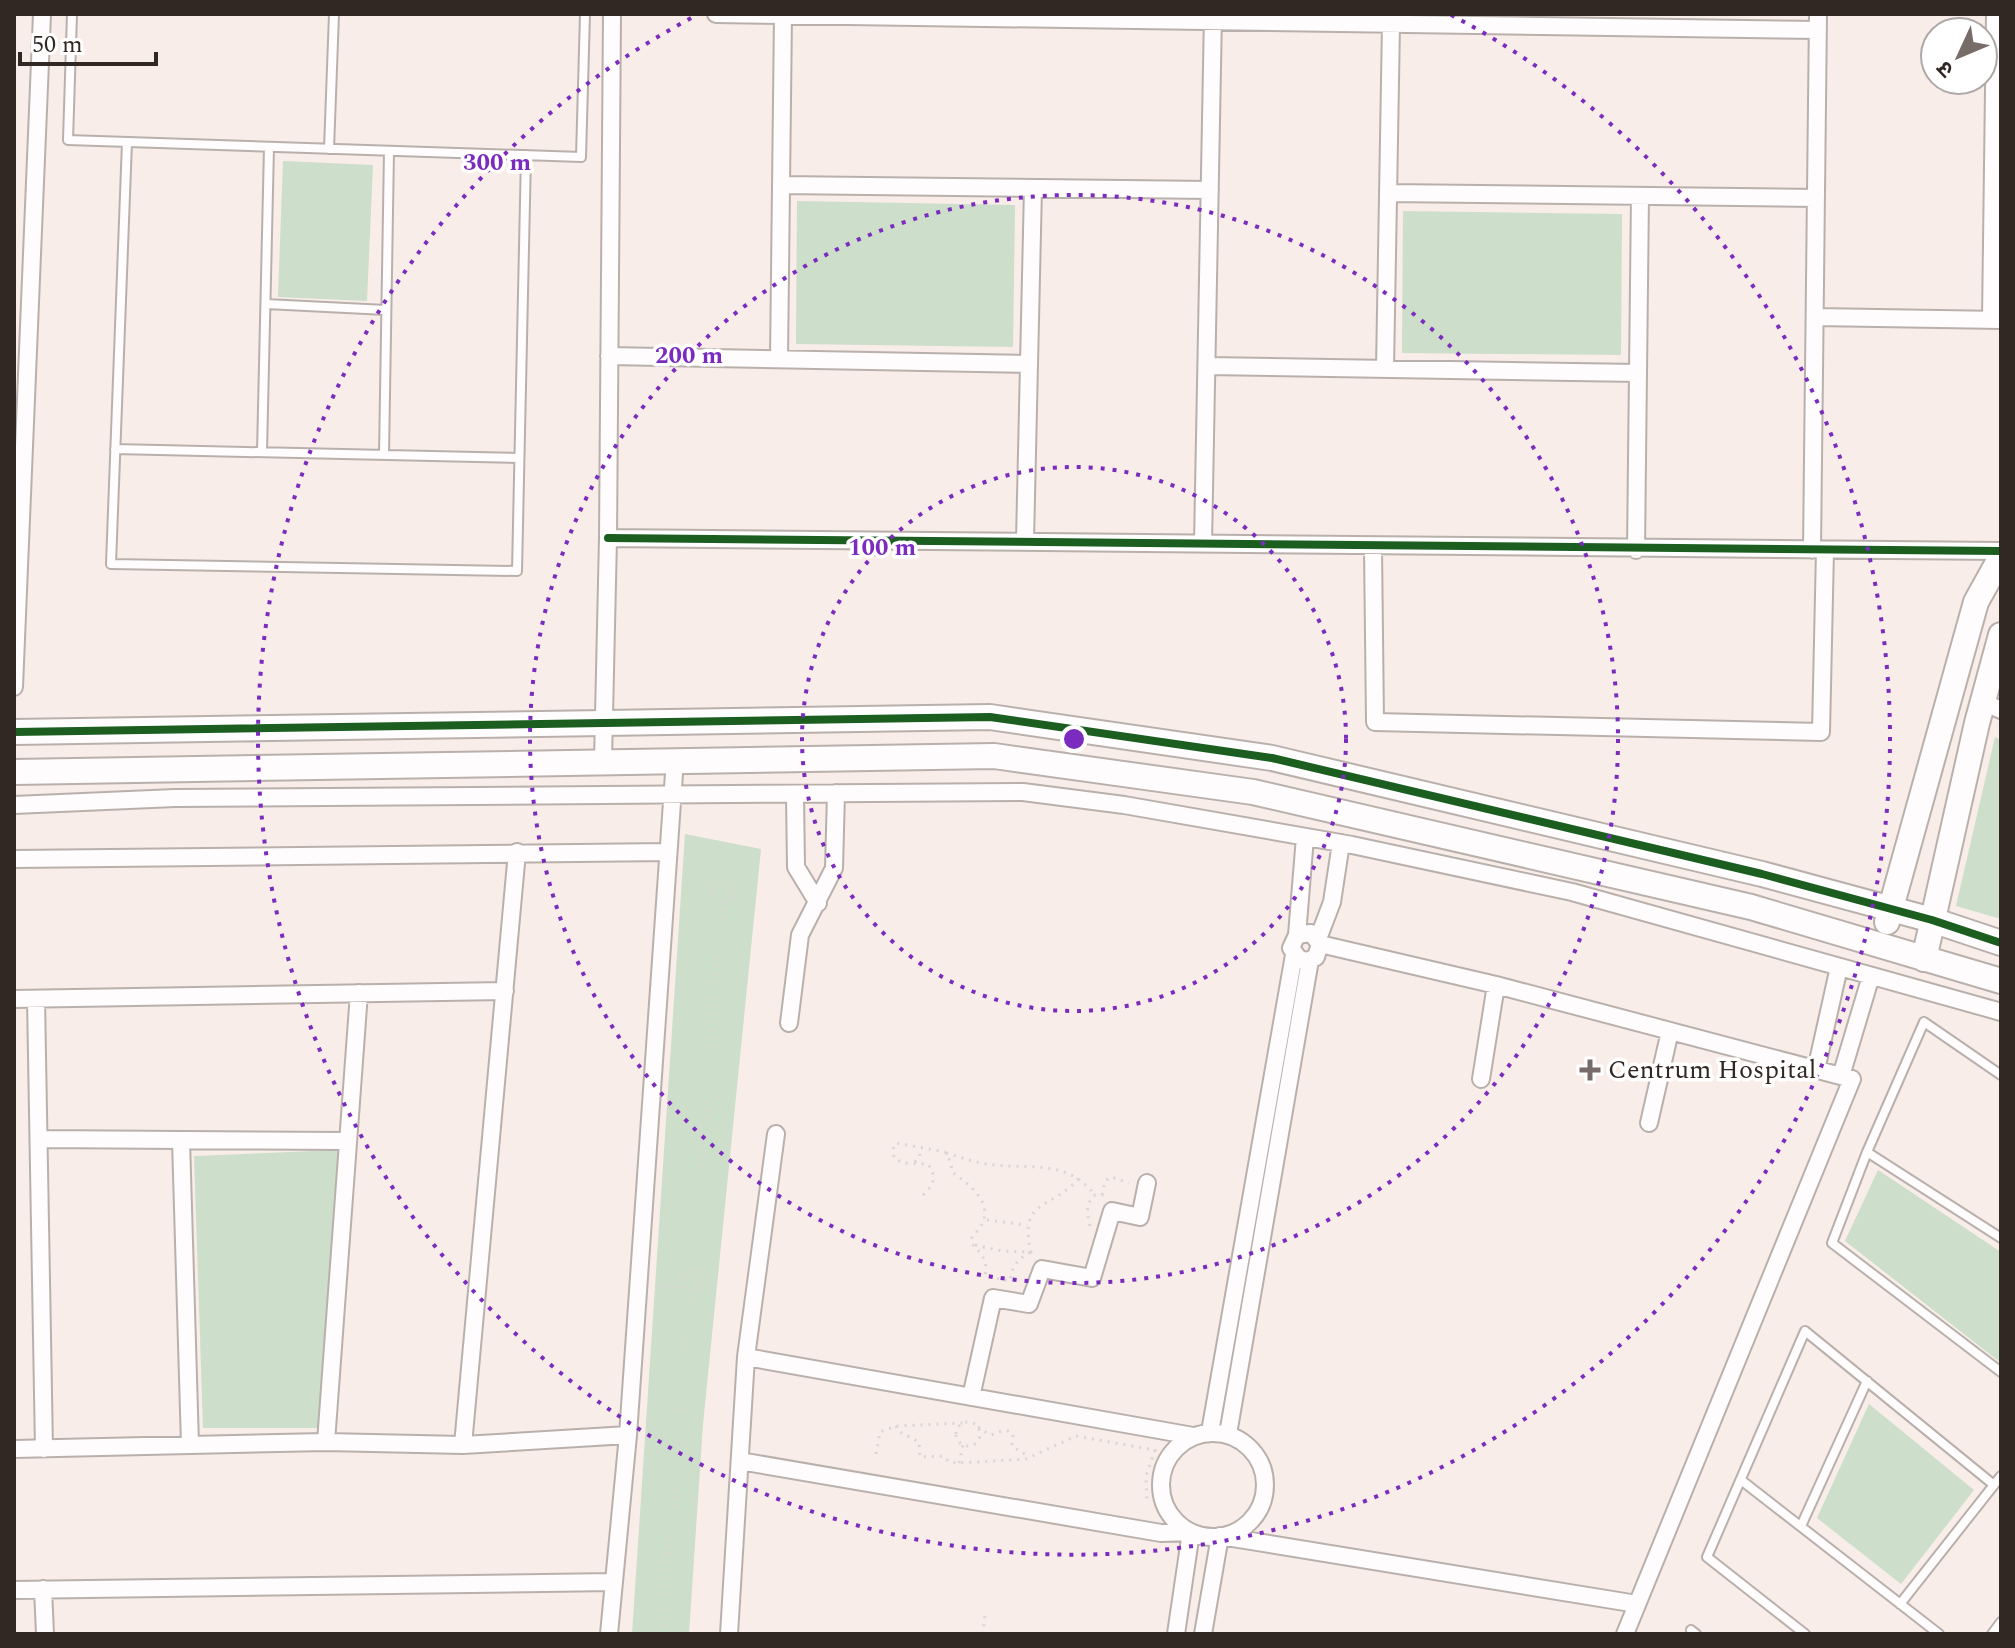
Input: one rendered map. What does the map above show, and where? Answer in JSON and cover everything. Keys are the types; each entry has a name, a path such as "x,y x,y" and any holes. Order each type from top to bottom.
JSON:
{"street":[{"path":"14,687 42,14"},
{"path":"603,760 612,14"},
{"path":"716,14 1213,18 1391,24 1818,22 1815,317 1821,732 1375,722 1373,547"},
{"path":"1815,317 1996,320 1995,14"},
{"path":"779,359 783,15"},
{"path":"1203,544 1213,18"},
{"path":"1385,369 1391,24"},
{"path":"781,185 1210,190"},
{"path":"1025,541 1033,188"},
{"path":"1388,193 1816,198"},
{"path":"1636,550 1640,196"},
{"path":"609,356 1029,364"},
{"path":"1207,366 1638,373"},
{"path":"608,538 2001,554 1976,602 1880,943"},
{"path":"1924,959 1992,706 2001,635"},
{"path":"14,732 990,717 1272,758 1762,874 1932,920 2001,943"},
{"path":"14,772 994,756 1253,792 1751,907 2001,981"},
{"path":"609,1634 628,1435 675,759"},
{"path":"14,805 175,798 1023,792 1124,805 1341,843 1572,892 2001,1012"},
{"path":"789,1023 800,935 834,868 836,793"},
{"path":"795,795 796,867 818,903"},
{"path":"1228,1434 1302,958 1292,943 1297,935 1305,837"},
{"path":"1302,958 1319,953 1319,942 1332,902 1341,843"},
{"path":"463,1445 517,852"},
{"path":"14,859 668,852"},
{"path":"1297,935 1306,932 1319,942 1496,985 1852,1079 1625,1634"},
{"path":"1210,1432 1302,958"},
{"path":"1816,1070 1839,967"},
{"path":"1841,1076 1871,976"},
{"path":"1481,1079 1496,985"},
{"path":"14,999 505,991"},
{"path":"326,1442 359,993"},
{"path":"36,999 44,1449"},
{"path":"1649,1123 1670,1031"},
{"path":"729,1634 746,1357 776,1134"},
{"path":"39,1139 348,1141"},
{"path":"181,1140 190,1445"},
{"path":"971,1397 993,1298 1029,1304 1042,1269 1092,1278 1112,1211 1140,1217 1140,1184"},
{"path":"746,1357 1193,1436"},
{"path":"1210,1432 1228,1434 1244,1442 1257,1456 1264,1472 1266,1490 1252,1520 1239,1531 1207,1537 1177,1523 1166,1510 1161,1494 1161,1477 1166,1460 1178,1445 1193,1436 1210,1432"},
{"path":"14,1449 326,1442 463,1445 628,1435"},
{"path":"740,1461 1161,1533 1191,1532"},
{"path":"1176,1634 1191,1532"},
{"path":"1220,1536 1637,1604"},
{"path":"1203,1634 1220,1536"},
{"path":"14,1590 614,1582"},
{"path":"43,1589 45,1634"}],"lane":[{"path":"72,14 68,140 581,157 585,14"},
{"path":"329,149 334,14"},
{"path":"127,142 111,564 517,571 526,155"},
{"path":"262,452 269,147"},
{"path":"384,455 389,151"},
{"path":"266,304 386,310"},
{"path":"115,449 519,458"},
{"path":"2001,1075 1924,1022 1867,1152 1832,1243 2001,1372"},
{"path":"1867,1152 2001,1238"},
{"path":"1805,1634 1707,1557 1805,1331 1994,1485"},
{"path":"1801,1526 1867,1381"},
{"path":"1900,1604 2001,1476"},
{"path":"1741,1480 1939,1634"},
{"path":"1992,1634 2001,1622"}],"path":[{"path":"722,880 729,882 733,888 730,898 723,901 715,898 712,892 716,882 722,880"},
{"path":"693,1271 723,901"},
{"path":"923,1195 935,1178 928,1164 903,1163 894,1158 896,1143 945,1152 978,1163 1053,1167 1079,1178 1095,1195 1113,1197"},
{"path":"915,1162 920,1156 919,1147"},
{"path":"945,1152 952,1172 981,1198 986,1210 982,1228 972,1237 972,1244 987,1266 985,1276 1010,1281 1012,1268 1031,1252"},
{"path":"1102,1195 1105,1181 1111,1177 1140,1184"},
{"path":"1031,1252 1027,1225 1031,1214 1060,1197 1079,1178"},
{"path":"1092,1234 1087,1207 1095,1195"},
{"path":"985,1220 1027,1225"},
{"path":"972,1244 1002,1251 1046,1254"},
{"path":"684,1288 683,1275 693,1271"},
{"path":"690,1292 700,1288 702,1281 700,1275 693,1271"},
{"path":"638,1284 684,1288 690,1292"},
{"path":"663,1634 690,1292"},
{"path":"963,1423 957,1429 956,1436 963,1445 971,1446 977,1441 980,1433 976,1426"},
{"path":"876,1454 880,1432 896,1426 970,1423 990,1435 1002,1429 1008,1430 1013,1434 1012,1446 1029,1457"},
{"path":"896,1426 898,1431 919,1442 920,1457 943,1456 949,1462 959,1463 1004,1462 1029,1457 1076,1436 1155,1450 1146,1476 1147,1504"},
{"path":"959,1463 963,1445"},
{"path":"983,1634 985,1615"}],"green space":[{"path":"283,161 373,165 367,301 278,297"},
{"path":"797,201 1015,205 1013,347 796,344"},
{"path":"1403,211 1622,214 1621,355 1402,353"},
{"path":"1995,737 2001,740 2001,919 1956,906"},
{"path":"685,834 761,849 703,1424 689,1634 632,1634"},
{"path":"338,1150 319,1428 203,1428 194,1156"},
{"path":"1878,1170 2001,1252 2001,1363 1845,1241"},
{"path":"1869,1404 1974,1490 1901,1584 1817,1518"}],"cycle path":[{"path":"608,538 2001,551"},
{"path":"14,732 990,717 1272,758 1762,874 1932,920 2001,943"}],"place":[{"name":"Centrum Hospital","path":"1590,1070"}]}
